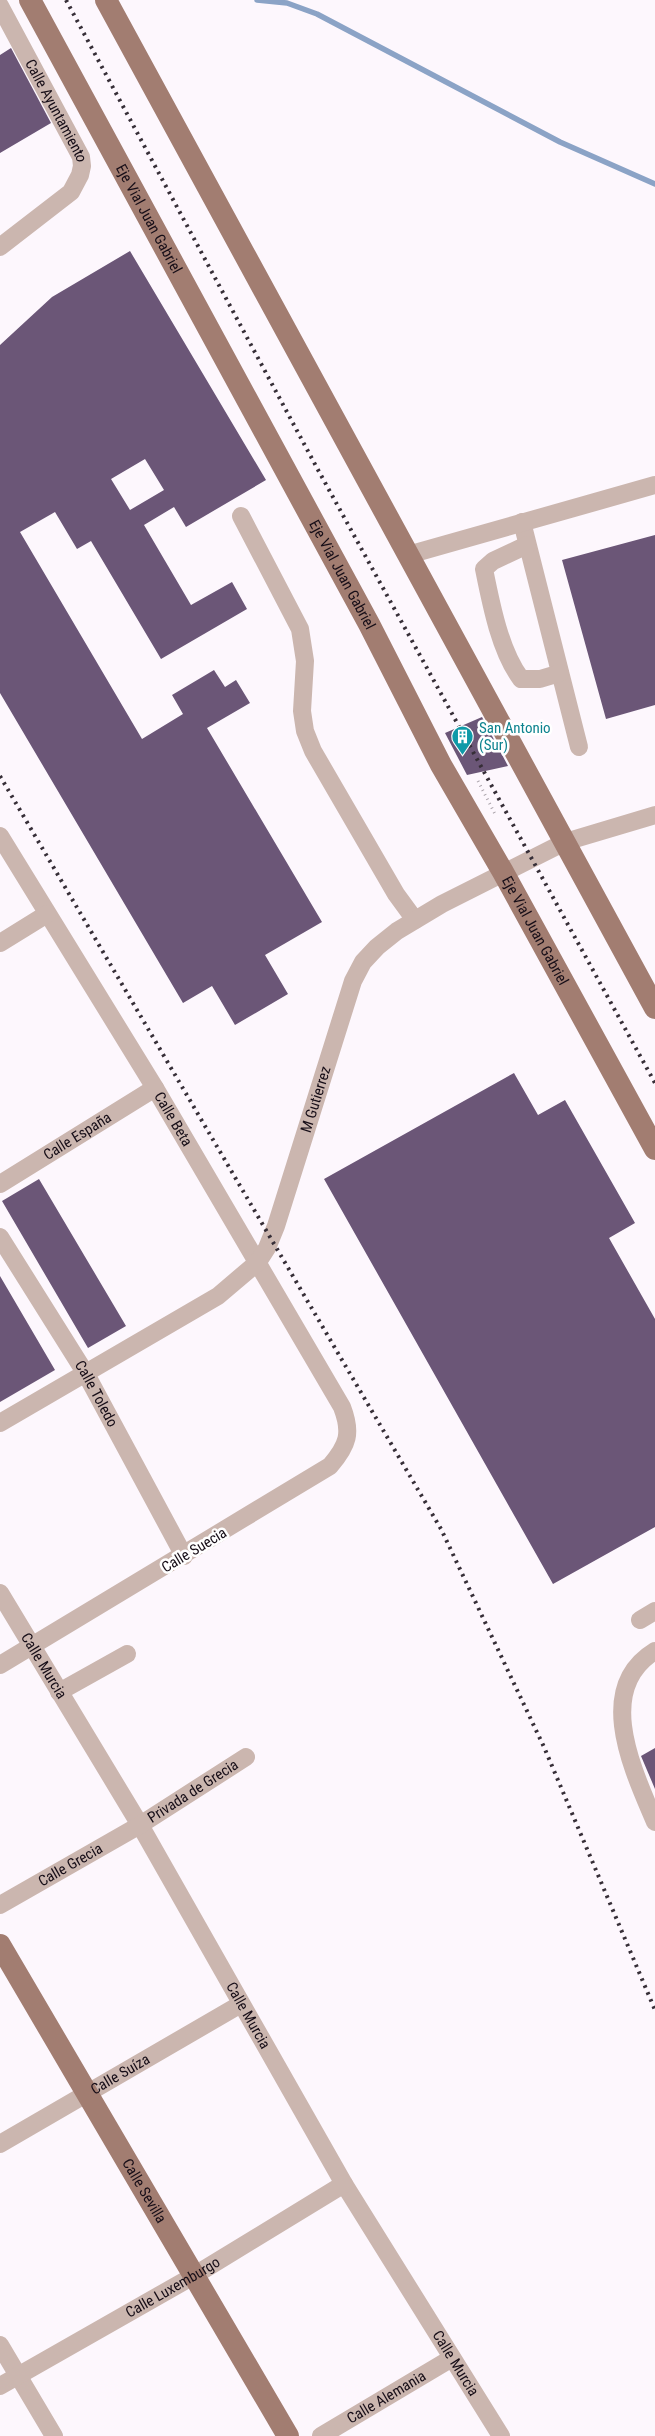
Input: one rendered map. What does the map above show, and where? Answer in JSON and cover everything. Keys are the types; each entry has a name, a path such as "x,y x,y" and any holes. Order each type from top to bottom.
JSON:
{"main road":[{"name":"Eje Vial Juan Gabriel","path":"30,0 369,624 441,765 503,872 655,1148"},
{"path":"106,0 655,1008"},
{"name":"Calle Sevilla","path":"0,1945 288,2436"}],"street":[{"name":"Calle Ayuntamiento","path":"0,6 81,156 82,166 71,192 0,247"},
{"path":"408,555 655,485"},
{"path":"242,516 300,629 304,643 305,661 302,711 305,731 313,751 396,894 415,920"},
{"path":"522,522 579,747"},
{"path":"528,545 493,561 484,569 491,605 513,668 521,679 540,679 560,673"},
{"name":"M Gutierrez","path":"0,1423 218,1296 258,1262 267,1248 276,1226 353,980 363,962 377,947 397,930 503,872 565,842 655,815"},
{"name":"Calle Beta","path":"0,836 155,1088 342,1407"},
{"path":"0,943 47,914"},
{"name":"Calle España","path":"0,1184 155,1088"},
{"name":"Calle Toledo","path":"0,1237 86,1374 184,1556"},
{"name":"Calle Suecia","path":"0,1665 184,1556 330,1466 339,1456 348,1436 348,1424 342,1407"},
{"name":"Calle Murcia","path":"0,1592 31,1648 140,1825 344,2184 501,2436"},
{"path":"640,1620 655,1611"},
{"path":"655,1651 640,1661 631,1674 626,1686 622,1715 634,1771 655,1822"},
{"path":"59,1692 127,1654"},
{"name":"Privada de Grecia","path":"140,1825 246,1757"},
{"name":"Calle Grecia","path":"0,1905 140,1825"},
{"name":"Calle Suíza","path":"0,2144 241,2004"},
{"name":"Calle Luxemburgo","path":"0,2386 195,2275 344,2184"},
{"path":"0,2345 54,2436"},
{"name":"Calle Alemania","path":"321,2436 452,2358"}],"path":[{"path":"478,781 496,816"}],"building":[{"path":"11,48 51,123 0,153 0,55"},
{"path":"130,251 266,480 186,527 174,507 144,525 191,605 232,582 247,609 161,659 91,541 77,549 55,512 20,532 142,739 183,714 172,695 214,670 225,687 236,680 250,703 207,728 322,922 265,955 288,994 235,1025 212,986 183,1003 0,693 0,345 52,297","holes":["145,459 164,490 130,510 111,479"]},
{"path":"655,535 655,705 606,719 562,560"},
{"path":"482,717 508,766 467,775 445,733"},
{"path":"514,1073 538,1115 565,1100 635,1223 609,1238 655,1319 655,1527 553,1584 324,1179"},
{"path":"39,1179 126,1326 88,1348 2,1201"},
{"path":"0,1276 55,1370 0,1402"},
{"path":"655,1748 655,1789 641,1756"}],"waterway":[{"path":"257,0 287,3 317,14 560,142 655,184"}],"railway":[{"path":"66,0 317,468 655,1083"},
{"path":"0,776 441,1529 544,1747 655,2010"}],"place":[{"name":"San Antonio (Sur)","path":"463,756"}]}
